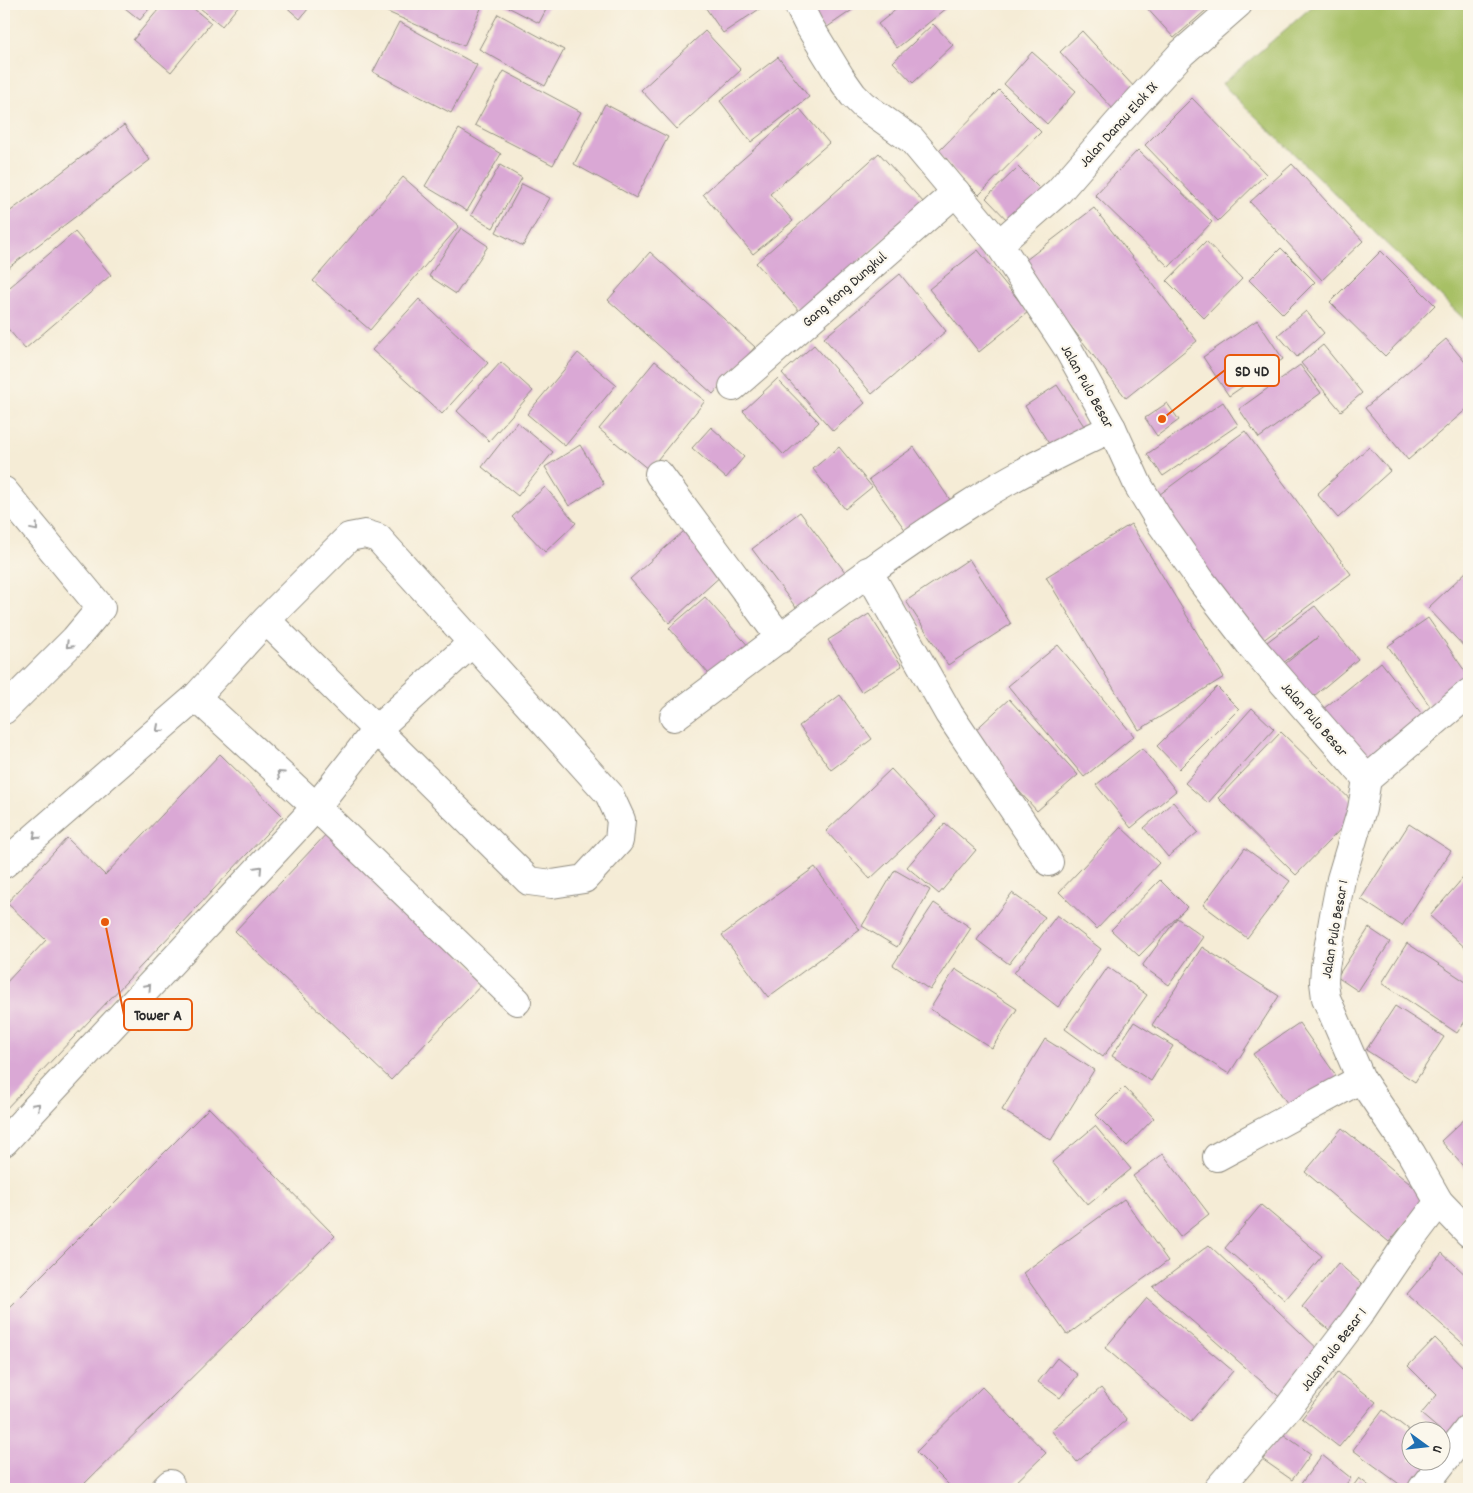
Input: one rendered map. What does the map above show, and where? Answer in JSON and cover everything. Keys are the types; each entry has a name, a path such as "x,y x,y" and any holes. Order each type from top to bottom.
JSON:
{"street":[{"name":"Jalan Pulo Besar","path":"798,4 808,24 853,94 863,105 912,140 999,244 1067,347 1112,428 1138,485 1162,525 1202,582 1253,648 1367,779"},
{"name":"Jalan Danau Elok IX","path":"999,244 1059,192 1118,123 1182,53 1238,4"},
{"name":"Gang Kong Dungkul","path":"733,387 956,192"},
{"path":"674,717 781,639 868,571 966,506 1032,467 1112,428"},
{"path":"659,474 781,639"},
{"path":"4,491 101,608 75,639 4,710"},
{"path":"4,864 196,697 266,620 349,537 365,534 378,538 609,794 622,820 620,841 584,879 552,884 529,881 266,620"},
{"path":"868,571 949,714 1049,862"},
{"path":"4,1142 316,807 377,729 472,642"},
{"path":"1367,779 1469,694"},
{"path":"196,697 316,807 518,1001"},
{"name":"Jalan Pulo Besar 1","path":"1367,779 1362,809 1341,878 1326,958 1324,982 1326,998 1361,1079 1411,1153 1439,1202 1469,1233"},
{"path":"1217,1157 1361,1079"},
{"name":"Jalan Pulo Besar 1","path":"1218,1489 1294,1400 1358,1316 1402,1251 1439,1202"},
{"path":"1422,1489 1469,1428"}],"green space":[{"path":"1315,4 1469,4 1469,324 1222,84"}],"building":[{"path":"120,4 153,4 140,20"},
{"path":"163,4 188,4 211,23 171,72 133,40"},
{"path":"195,4 240,4 222,26"},
{"path":"283,4 312,4 300,19"},
{"path":"386,4 483,4 464,46 383,10"},
{"path":"502,4 549,4 539,23"},
{"path":"703,4 767,4 723,33"},
{"path":"820,4 861,4 823,30 810,10"},
{"path":"903,4 952,4 897,48 878,24"},
{"path":"1143,4 1213,4 1174,38"},
{"path":"498,14 564,50 545,86 479,49"},
{"path":"399,22 477,65 451,113 373,72"},
{"path":"933,24 953,45 913,83 893,62"},
{"path":"705,31 741,70 677,129 641,90"},
{"path":"1082,31 1137,90 1115,111 1060,52"},
{"path":"1032,52 1076,91 1047,124 1004,84"},
{"path":"778,57 809,97 751,142 720,101"},
{"path":"504,71 581,112 553,165 475,125"},
{"path":"999,90 1041,132 979,195 937,153"},
{"path":"1192,98 1266,174 1218,221 1145,145"},
{"path":"605,104 668,137 636,198 574,164"},
{"path":"800,109 829,143 770,194 793,221 753,254 703,194"},
{"path":"124,125 150,160 4,271 4,216"},
{"path":"459,129 501,154 467,211 425,186"},
{"path":"1138,150 1212,222 1169,267 1095,195"},
{"path":"879,153 924,203 801,313 756,263"},
{"path":"1292,164 1363,241 1322,280 1250,202"},
{"path":"500,165 522,178 493,228 471,215"},
{"path":"1018,167 1045,194 1013,226 986,198"},
{"path":"403,177 459,226 370,330 313,281"},
{"path":"522,184 550,198 523,246 496,232"},
{"path":"1094,208 1197,341 1126,398 1022,263"},
{"path":"461,228 488,246 456,294 429,276"},
{"path":"75,232 111,275 25,349 4,324 4,292"},
{"path":"1206,241 1242,279 1204,318 1167,281"},
{"path":"1281,248 1315,282 1283,314 1249,280"},
{"path":"978,250 1028,312 979,352 929,289"},
{"path":"1381,251 1435,305 1385,356 1330,302"},
{"path":"650,252 755,347 713,394 608,300"},
{"path":"900,274 946,331 872,394 824,338"},
{"path":"419,299 488,363 442,414 372,350"},
{"path":"1306,311 1324,333 1297,357 1278,335"},
{"path":"1257,320 1283,359 1229,396 1203,357"},
{"path":"1446,339 1469,367 1469,407 1408,460 1365,408"},
{"path":"814,345 865,403 833,431 782,373"},
{"path":"1323,345 1362,393 1341,411 1301,363"},
{"path":"578,353 616,385 565,446 527,414"},
{"path":"655,361 705,401 649,470 599,429"},
{"path":"501,362 533,391 489,441 457,411"},
{"path":"1300,365 1321,393 1259,438 1239,409"},
{"path":"777,379 819,422 784,455 743,411"},
{"path":"1057,385 1086,429 1053,450 1025,406"},
{"path":"1223,402 1238,425 1163,476 1147,454"},
{"path":"1167,403 1179,420 1157,436 1145,418"},
{"path":"517,422 553,452 518,496 482,467"},
{"path":"711,427 744,457 726,478 692,448"},
{"path":"1245,431 1351,574 1258,644 1152,500"},
{"path":"580,445 604,484 569,506 545,467"},
{"path":"839,447 872,487 845,509 813,469"},
{"path":"914,447 955,507 911,538 869,479"},
{"path":"1369,447 1390,471 1338,518 1317,494"},
{"path":"545,487 576,523 545,552 512,517"},
{"path":"800,512 851,580 803,617 752,549"},
{"path":"1131,524 1224,677 1139,730 1046,577"},
{"path":"684,531 723,574 669,623 630,579"},
{"path":"969,559 1011,624 948,665 906,601"},
{"path":"1469,569 1469,652 1428,608"},
{"path":"705,597 751,649 715,681 669,628"},
{"path":"1315,606 1358,659 1308,701 1280,668 1318,637 1283,663 1267,642"},
{"path":"869,614 902,666 861,692 828,640"},
{"path":"1428,618 1469,677 1469,687 1434,712 1388,646"},
{"path":"1058,645 1134,736 1084,777 1008,686"},
{"path":"1381,662 1425,718 1361,769 1317,714"},
{"path":"1217,687 1239,709 1179,769 1157,746"},
{"path":"840,695 872,739 831,770 799,726"},
{"path":"1009,699 1078,775 1037,811 969,736"},
{"path":"1252,708 1274,729 1208,803 1185,783"},
{"path":"1281,732 1360,809 1296,875 1218,798"},
{"path":"1142,748 1176,791 1131,828 1096,785"},
{"path":"220,754 283,816 4,1111 4,985 46,940 7,903 67,838 105,875"},
{"path":"891,769 936,817 870,879 826,831"},
{"path":"1173,802 1198,832 1168,857 1144,828"},
{"path":"945,823 976,850 939,894 907,867"},
{"path":"1409,824 1451,851 1402,926 1361,899"},
{"path":"1121,827 1159,863 1097,929 1059,892"},
{"path":"330,830 486,980 391,1080 235,931"},
{"path":"1245,848 1290,881 1247,938 1203,905"},
{"path":"815,867 860,930 768,997 722,935"},
{"path":"895,870 930,890 897,947 862,926"},
{"path":"1469,871 1469,951 1430,916"},
{"path":"1160,880 1187,907 1139,956 1111,930"},
{"path":"1012,893 1045,917 1009,964 977,940"},
{"path":"934,903 971,928 930,990 893,965"},
{"path":"1057,915 1101,949 1058,1007 1014,973"},
{"path":"1177,918 1203,937 1169,985 1142,966"},
{"path":"1369,928 1390,942 1358,991 1337,977"},
{"path":"1407,943 1469,984 1469,1015 1457,1033 1382,983"},
{"path":"1202,947 1279,996 1229,1074 1152,1025"},
{"path":"1108,967 1147,995 1103,1057 1065,1029"},
{"path":"955,969 1017,1009 992,1048 930,1009"},
{"path":"1395,1006 1444,1037 1415,1082 1366,1050"},
{"path":"1134,1022 1173,1046 1151,1081 1112,1056"},
{"path":"1299,1023 1340,1081 1294,1113 1253,1054"},
{"path":"1045,1039 1094,1070 1051,1140 1002,1110"},
{"path":"1124,1087 1154,1118 1127,1146 1096,1115"},
{"path":"209,1108 335,1236 79,1489 4,1489 4,1313"},
{"path":"1469,1115 1469,1173 1441,1141"},
{"path":"1095,1126 1131,1169 1088,1205 1052,1162"},
{"path":"1342,1128 1426,1197 1389,1242 1305,1172"},
{"path":"1163,1154 1209,1214 1180,1237 1133,1176"},
{"path":"1124,1199 1168,1261 1067,1335 1023,1273"},
{"path":"1261,1205 1322,1256 1285,1300 1225,1248"},
{"path":"1209,1245 1324,1355 1284,1401 1153,1287"},
{"path":"1442,1253 1469,1278 1469,1349 1407,1294"},
{"path":"1338,1263 1368,1289 1333,1333 1302,1307"},
{"path":"1147,1298 1233,1371 1191,1421 1105,1348"},
{"path":"1435,1338 1469,1373 1469,1412 1450,1435 1450,1420 1428,1420 1421,1414 1437,1395 1408,1366"},
{"path":"1057,1358 1078,1375 1060,1398 1038,1382"},
{"path":"1338,1372 1376,1402 1339,1447 1302,1418"},
{"path":"982,1387 1046,1453 1009,1489 953,1489 916,1452"},
{"path":"1101,1388 1127,1420 1077,1462 1051,1430"},
{"path":"1383,1410 1400,1423 1400,1470 1428,1470 1414,1489 1406,1489 1353,1450"},
{"path":"1280,1432 1311,1454 1292,1480 1262,1459"},
{"path":"1322,1455 1351,1478 1342,1489 1297,1489"},
{"path":"1359,1478 1373,1489 1351,1489"}],"place":[{"name":"SD 4D","path":"1162,419"},
{"name":"Tower A","path":"105,922"}]}
